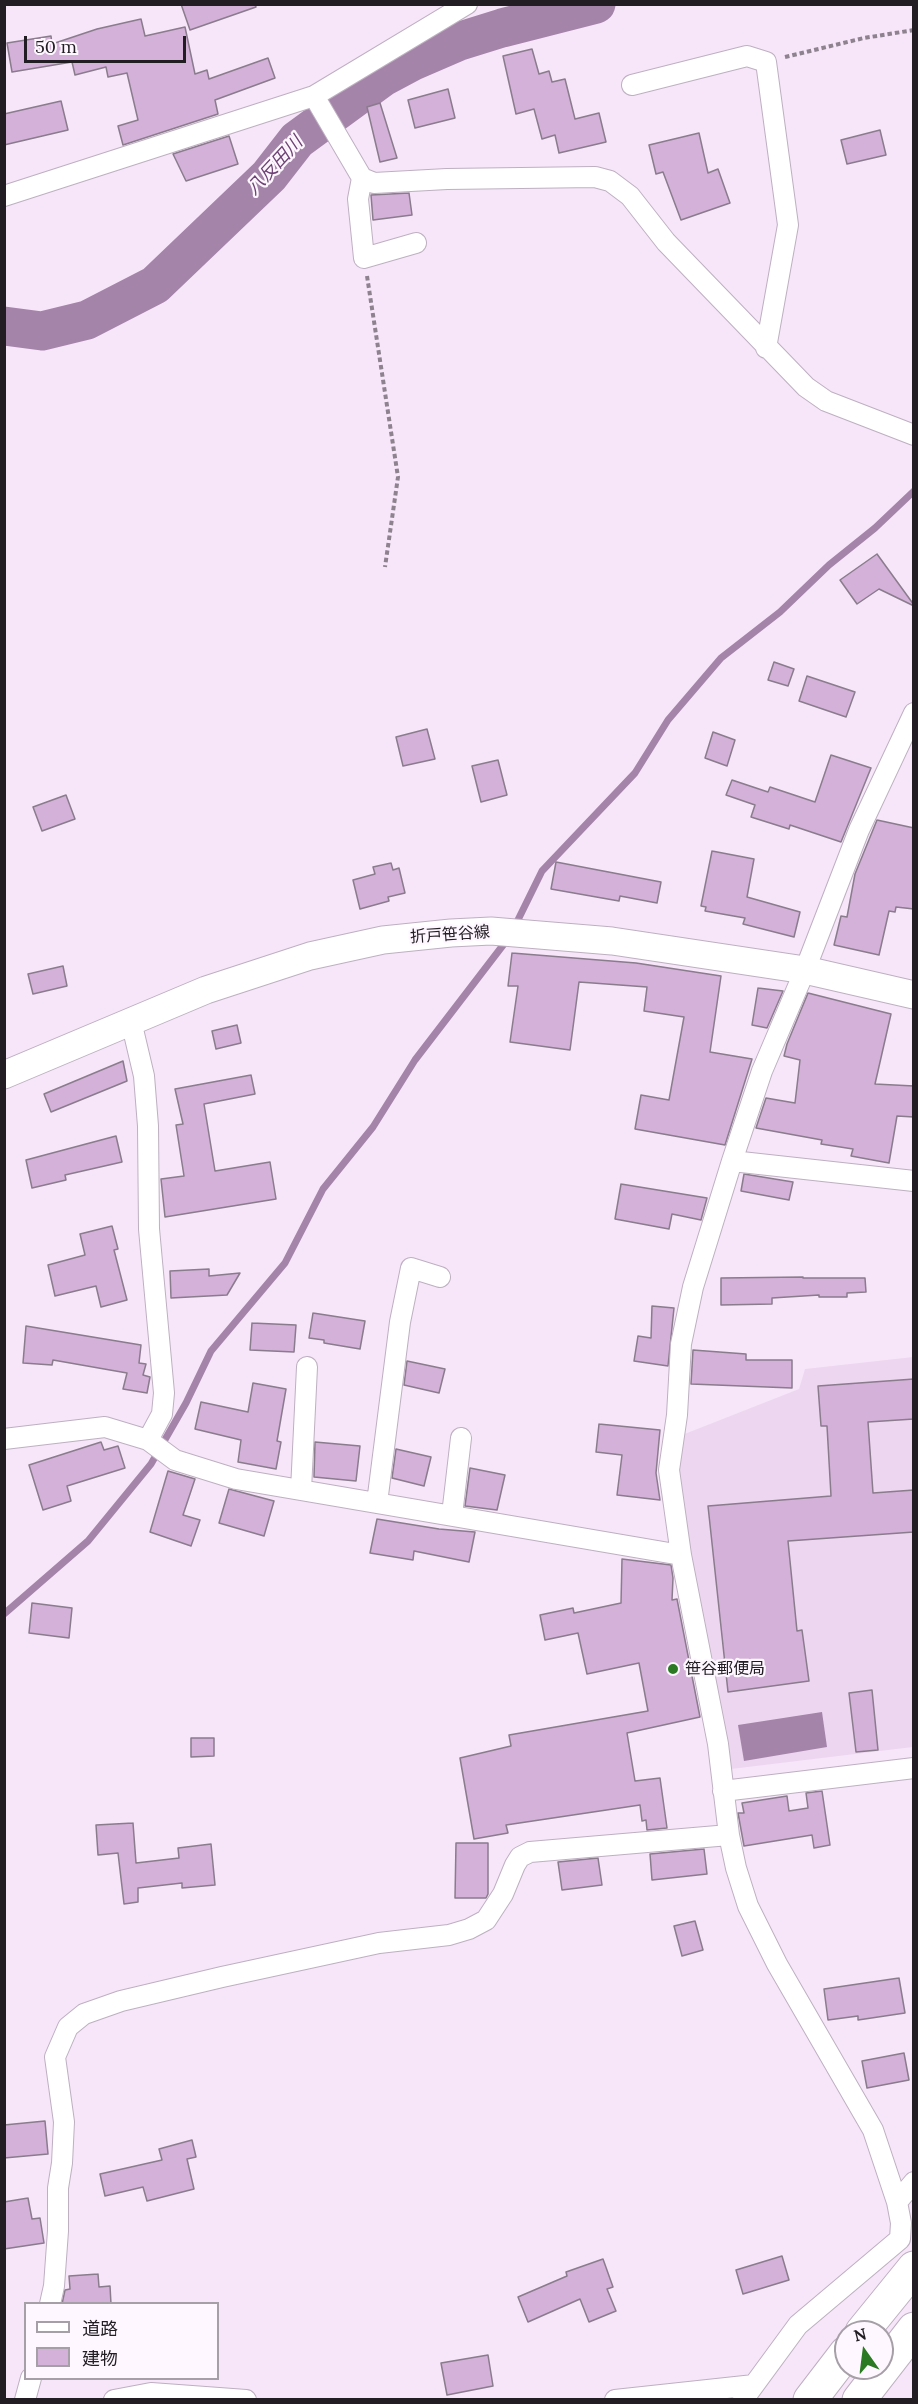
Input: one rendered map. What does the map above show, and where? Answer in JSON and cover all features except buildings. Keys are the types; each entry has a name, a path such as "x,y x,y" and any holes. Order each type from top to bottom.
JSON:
{"highway":[{"path":"869,2320 908,2253"},
{"path":"859,2400 914,2329"},
{"path":"810,2400 834,2369"}],"main road":[{"name":"折戸笹谷線","path":"4,1075 206,990 310,956 383,940 451,933 491,931 612,941 805,970 914,995"}],"street":[{"path":"4,196 314,96 467,4"},
{"path":"632,85 747,56 766,62 788,225 766,348"},
{"path":"314,96 362,178 374,183 447,179 595,177 610,181 630,196 666,242 806,387 826,401 914,435"},
{"path":"362,178 358,199 364,258 416,243"},
{"path":"615,2400 749,2392 798,2325 908,2253 897,2202 873,2130 777,1965 748,1906 736,1868 729,1835 718,1744 681,1555 669,1470 677,1415 681,1344 693,1287 732,1161 762,1071 805,970 859,830 914,713"},
{"path":"131,1022 144,1076 148,1126 149,1229 164,1393 162,1414 148,1440"},
{"path":"732,1161 914,1181"},
{"path":"377,1503 400,1322 411,1268 440,1277"},
{"path":"301,1490 307,1367"},
{"path":"4,1439 105,1426 148,1440 175,1460 236,1479 681,1555"},
{"path":"452,1515 460,1438"},
{"path":"723,1791 914,1768"},
{"path":"50,2302 54,2286 58,2188 64,2122 55,2058 68,2027 84,2014 121,2001 222,1977 379,1943 449,1935 469,1929 486,1920 503,1893 520,1857 530,1852 729,1835"},
{"path":"897,2202 914,2182"},
{"path":"25,2400 31,2380"},
{"path":"114,2400 151,2393 246,2400"}],"path":[{"path":"766,62 864,38 914,30"},
{"path":"364,258 398,477 385,567"}],"shaded area":[{"path":"913,1357 913,1747 731,1769 713,1662 686,1548 675,1467 682,1435 799,1389 805,1369"},
{"path":"822,1712 827,1747 744,1761 738,1725"}],"waterway":[{"name":"八反田川","path":"4,326 42,331 87,320 155,285 269,176 297,140 383,77 457,42 596,4"},
{"path":"514,928 542,871 635,773 668,720 721,658 780,612 829,565 875,528 914,491"},
{"path":"4,1614 88,1541 151,1464 186,1403 211,1351 285,1263 323,1189 373,1127 415,1060 507,940"}],"place":[{"name":"笹谷郵便局","path":"673,1669"}]}
